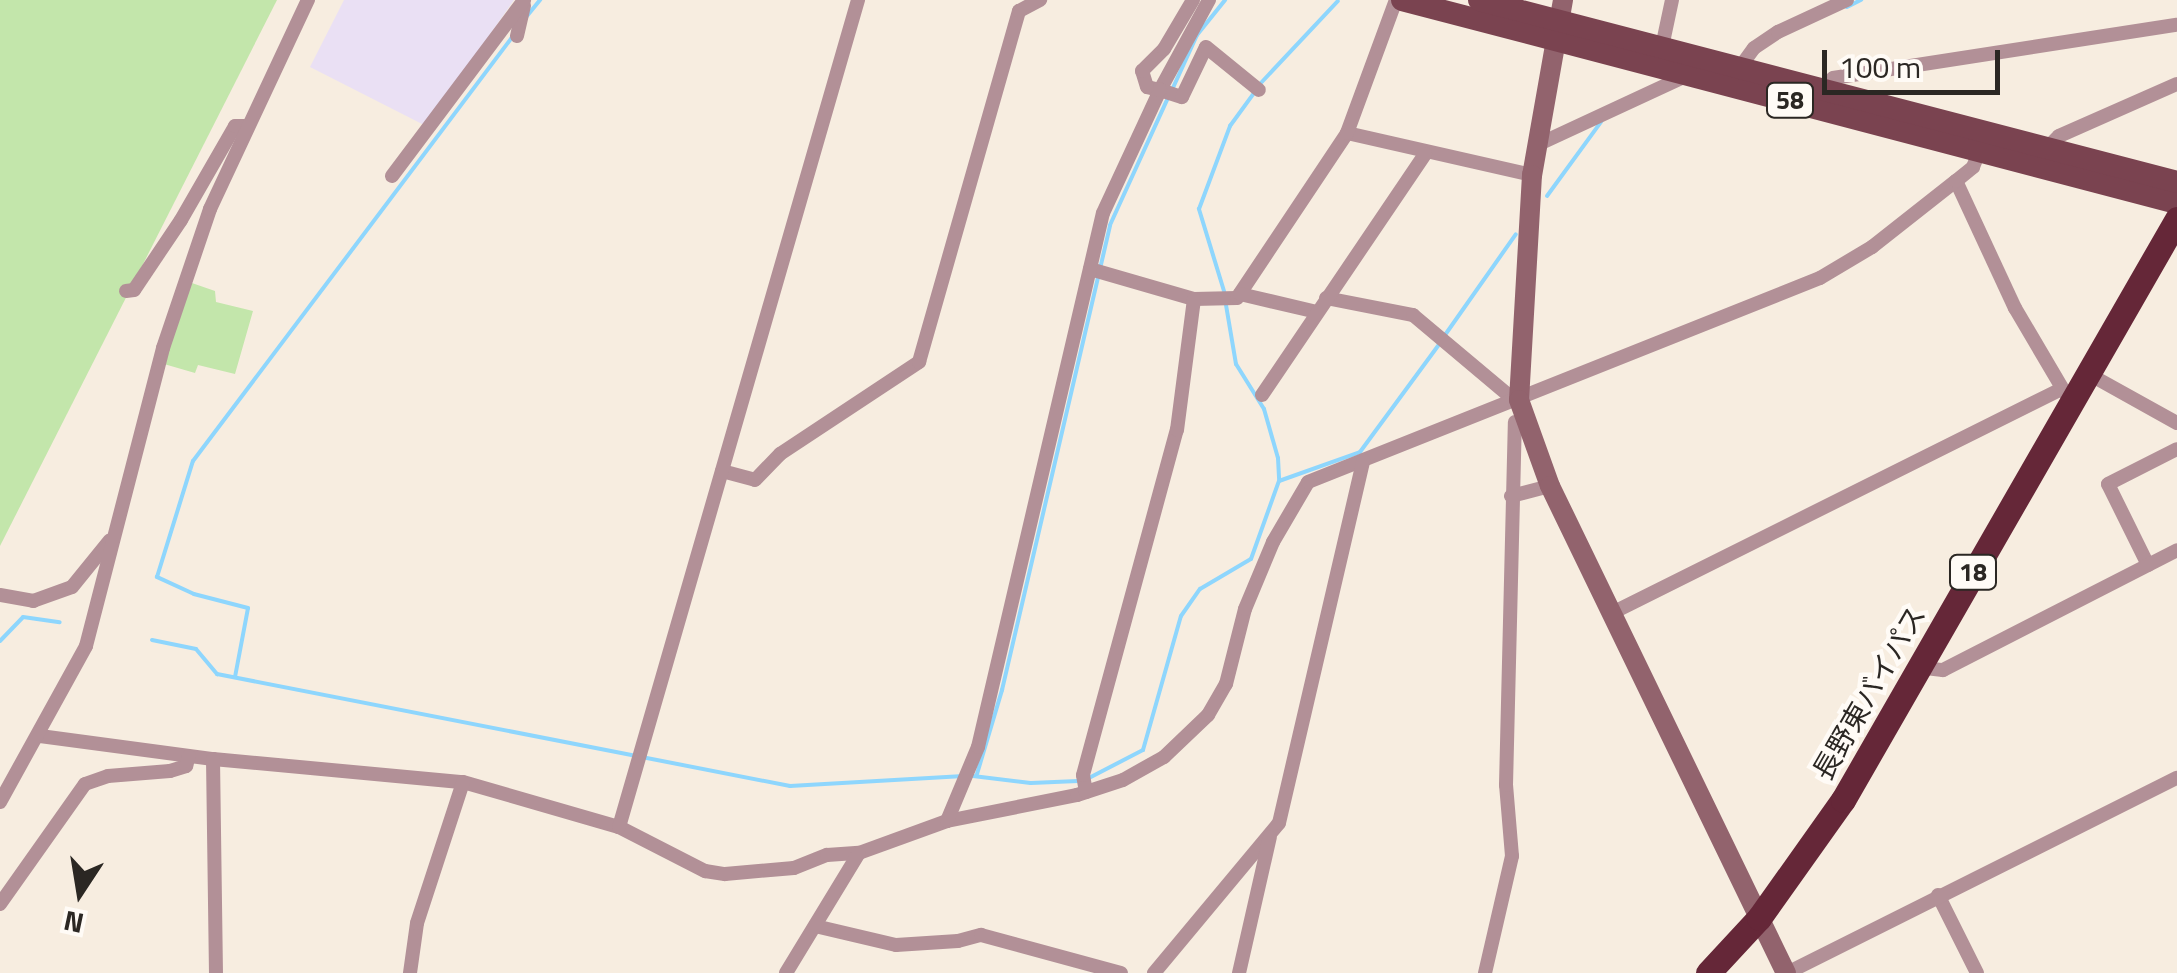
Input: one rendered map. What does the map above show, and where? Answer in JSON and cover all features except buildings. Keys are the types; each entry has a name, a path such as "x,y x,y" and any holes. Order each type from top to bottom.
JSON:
{"highway":[{"name":"長野東バイパス","path":"1708,973 1759,918 1843,800 2067,394 2087,372 2177,219"}],"main road":[{"name":"58","path":"1399,0 1560,21 1688,74 2177,203"},
{"name":"58","path":"1480,0 2177,182"}],"street":[{"path":"0,802 40,736 86,646 163,348 210,208 308,0"},
{"path":"517,36 525,0"},
{"path":"392,176 525,0"},
{"path":"619,826 858,0"},
{"path":"722,471 755,480 780,454 919,362 1019,12 1040,0"},
{"path":"1192,0 1164,49 1142,71 1147,87 1182,97 1206,47 1257,88"},
{"path":"947,820 982,729 1098,271 1103,213 1168,93 1210,0"},
{"path":"1098,271 1194,299 1237,298 1346,134 1399,0"},
{"path":"1662,46 1672,0"},
{"path":"1738,70 1754,48 1766,40 1847,0"},
{"path":"1560,21 1532,175 1513,397 1550,486 1787,973 2177,778"},
{"path":"1823,92 1832,78 2177,26"},
{"path":"1537,146 1688,74"},
{"path":"2046,149 2059,136 2177,84"},
{"path":"126,291 134,290 181,220 235,126 246,126"},
{"path":"1346,134 1532,175"},
{"path":"40,736 213,759 463,782 619,826 705,871 725,874 775,872 826,855 858,853 947,820 1084,785 1123,780 1192,735 1226,684 1245,610 1299,491 1308,482 1513,397 1820,278 1872,247 1956,181 1973,167 1980,150"},
{"path":"1262,395 1425,154"},
{"path":"1612,612 2067,394 1956,181"},
{"path":"1240,294 1317,312"},
{"path":"1326,298 1414,316 1513,397"},
{"path":"1084,785 1177,430 1194,299"},
{"path":"2087,372 2177,423"},
{"path":"1485,973 1512,856 1506,785 1510,751 1515,422"},
{"path":"2148,565 2108,484 2177,450"},
{"path":"1154,973 1279,823 1363,461"},
{"path":"1511,496 1550,486"},
{"path":"0,594 33,601 72,587 114,536"},
{"path":"1916,666 1943,670 2177,550"},
{"path":"0,904 86,784 108,776 170,772 186,766 189,756"},
{"path":"213,759 216,973"},
{"path":"410,973 421,908 463,782"},
{"path":"1239,973 1272,832"},
{"path":"786,973 858,853"},
{"path":"1938,895 1977,973"},
{"path":"815,926 896,944 981,936 1122,973"}],"shaded area":[{"path":"344,0 514,0 426,126 310,67"}],"green space":[{"path":"0,0 277,0 0,546"},
{"path":"189,282 215,291 216,302 253,311 235,374 198,365 195,373 164,364"}],"waterway":[{"path":"527,16 540,0"},
{"path":"1172,90 1197,35 1225,0"},
{"path":"1847,7 1861,0"},
{"path":"1259,85 1338,1"},
{"path":"235,677 248,608 194,594 157,577 193,461 513,36"},
{"path":"1224,291 1199,209 1230,126 1254,93"},
{"path":"977,774 1002,690 1110,225 1168,98"},
{"path":"1547,196 1601,122"},
{"path":"1445,335 1516,234"},
{"path":"1226,305 1236,364 1264,409 1278,458 1279,479"},
{"path":"1087,779 1143,750 1181,616 1200,589 1251,559 1279,481 1360,452 1440,343"},
{"path":"0,641 23,617 60,622"},
{"path":"152,640 196,649 217,674 790,786 964,776"},
{"path":"973,776 1031,783 1078,781"}]}
